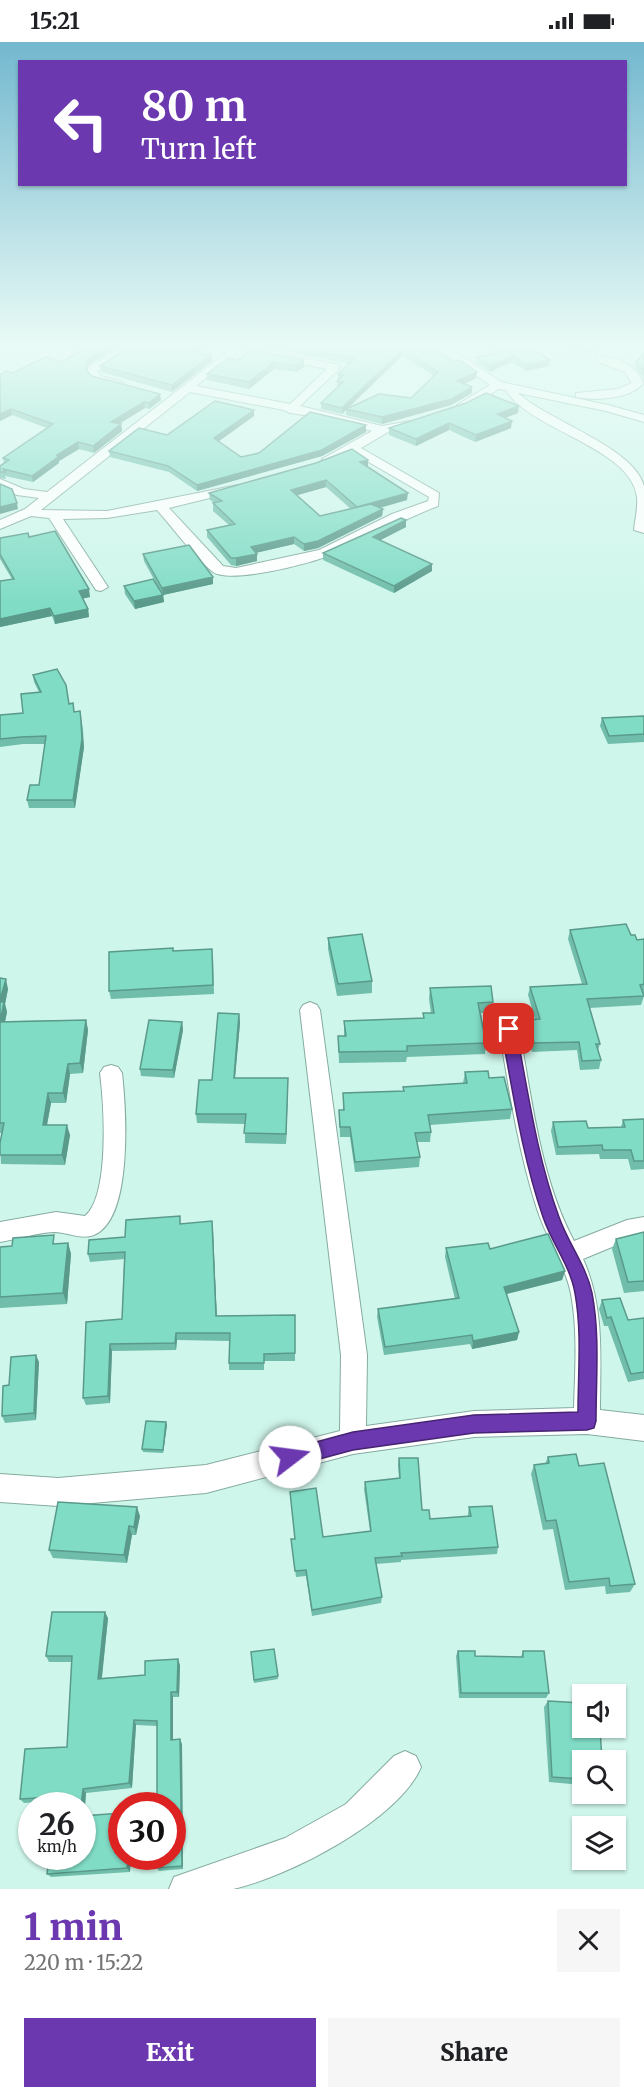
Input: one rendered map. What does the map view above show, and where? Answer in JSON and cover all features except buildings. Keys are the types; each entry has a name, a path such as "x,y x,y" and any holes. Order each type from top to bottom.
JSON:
{"street":[{"path":"0,525 30,512 127,431"},
{"path":"315,464 355,449 379,431"},
{"path":"571,431 609,453 644,496 641,530"},
{"path":"160,506 219,570 236,572 302,561 324,553 397,517 434,503 435,496 355,449"},
{"path":"0,483 21,492 48,496"},
{"path":"30,512 54,516 94,516 160,506 242,486"},
{"path":"54,516 100,587"},
{"path":"310,1010 354,1355 353,1441"},
{"path":"509,1029 531,1150 552,1220 578,1272 583,1294 587,1334 587,1421"},
{"path":"0,1232 56,1221 88,1228 100,1222 105,1211 110,1178 116,1100 111,1073"},
{"path":"568,1254 627,1230 644,1227"},
{"path":"0,1488 58,1491 206,1479 353,1441 474,1424 587,1421 644,1428"},
{"path":"186,1889 293,1851 357,1815 405,1767"}],"route":[{"path":"290,1457 353,1441 474,1424 587,1421 587,1334 583,1294 578,1272 552,1220 531,1150 509,1029"}]}
